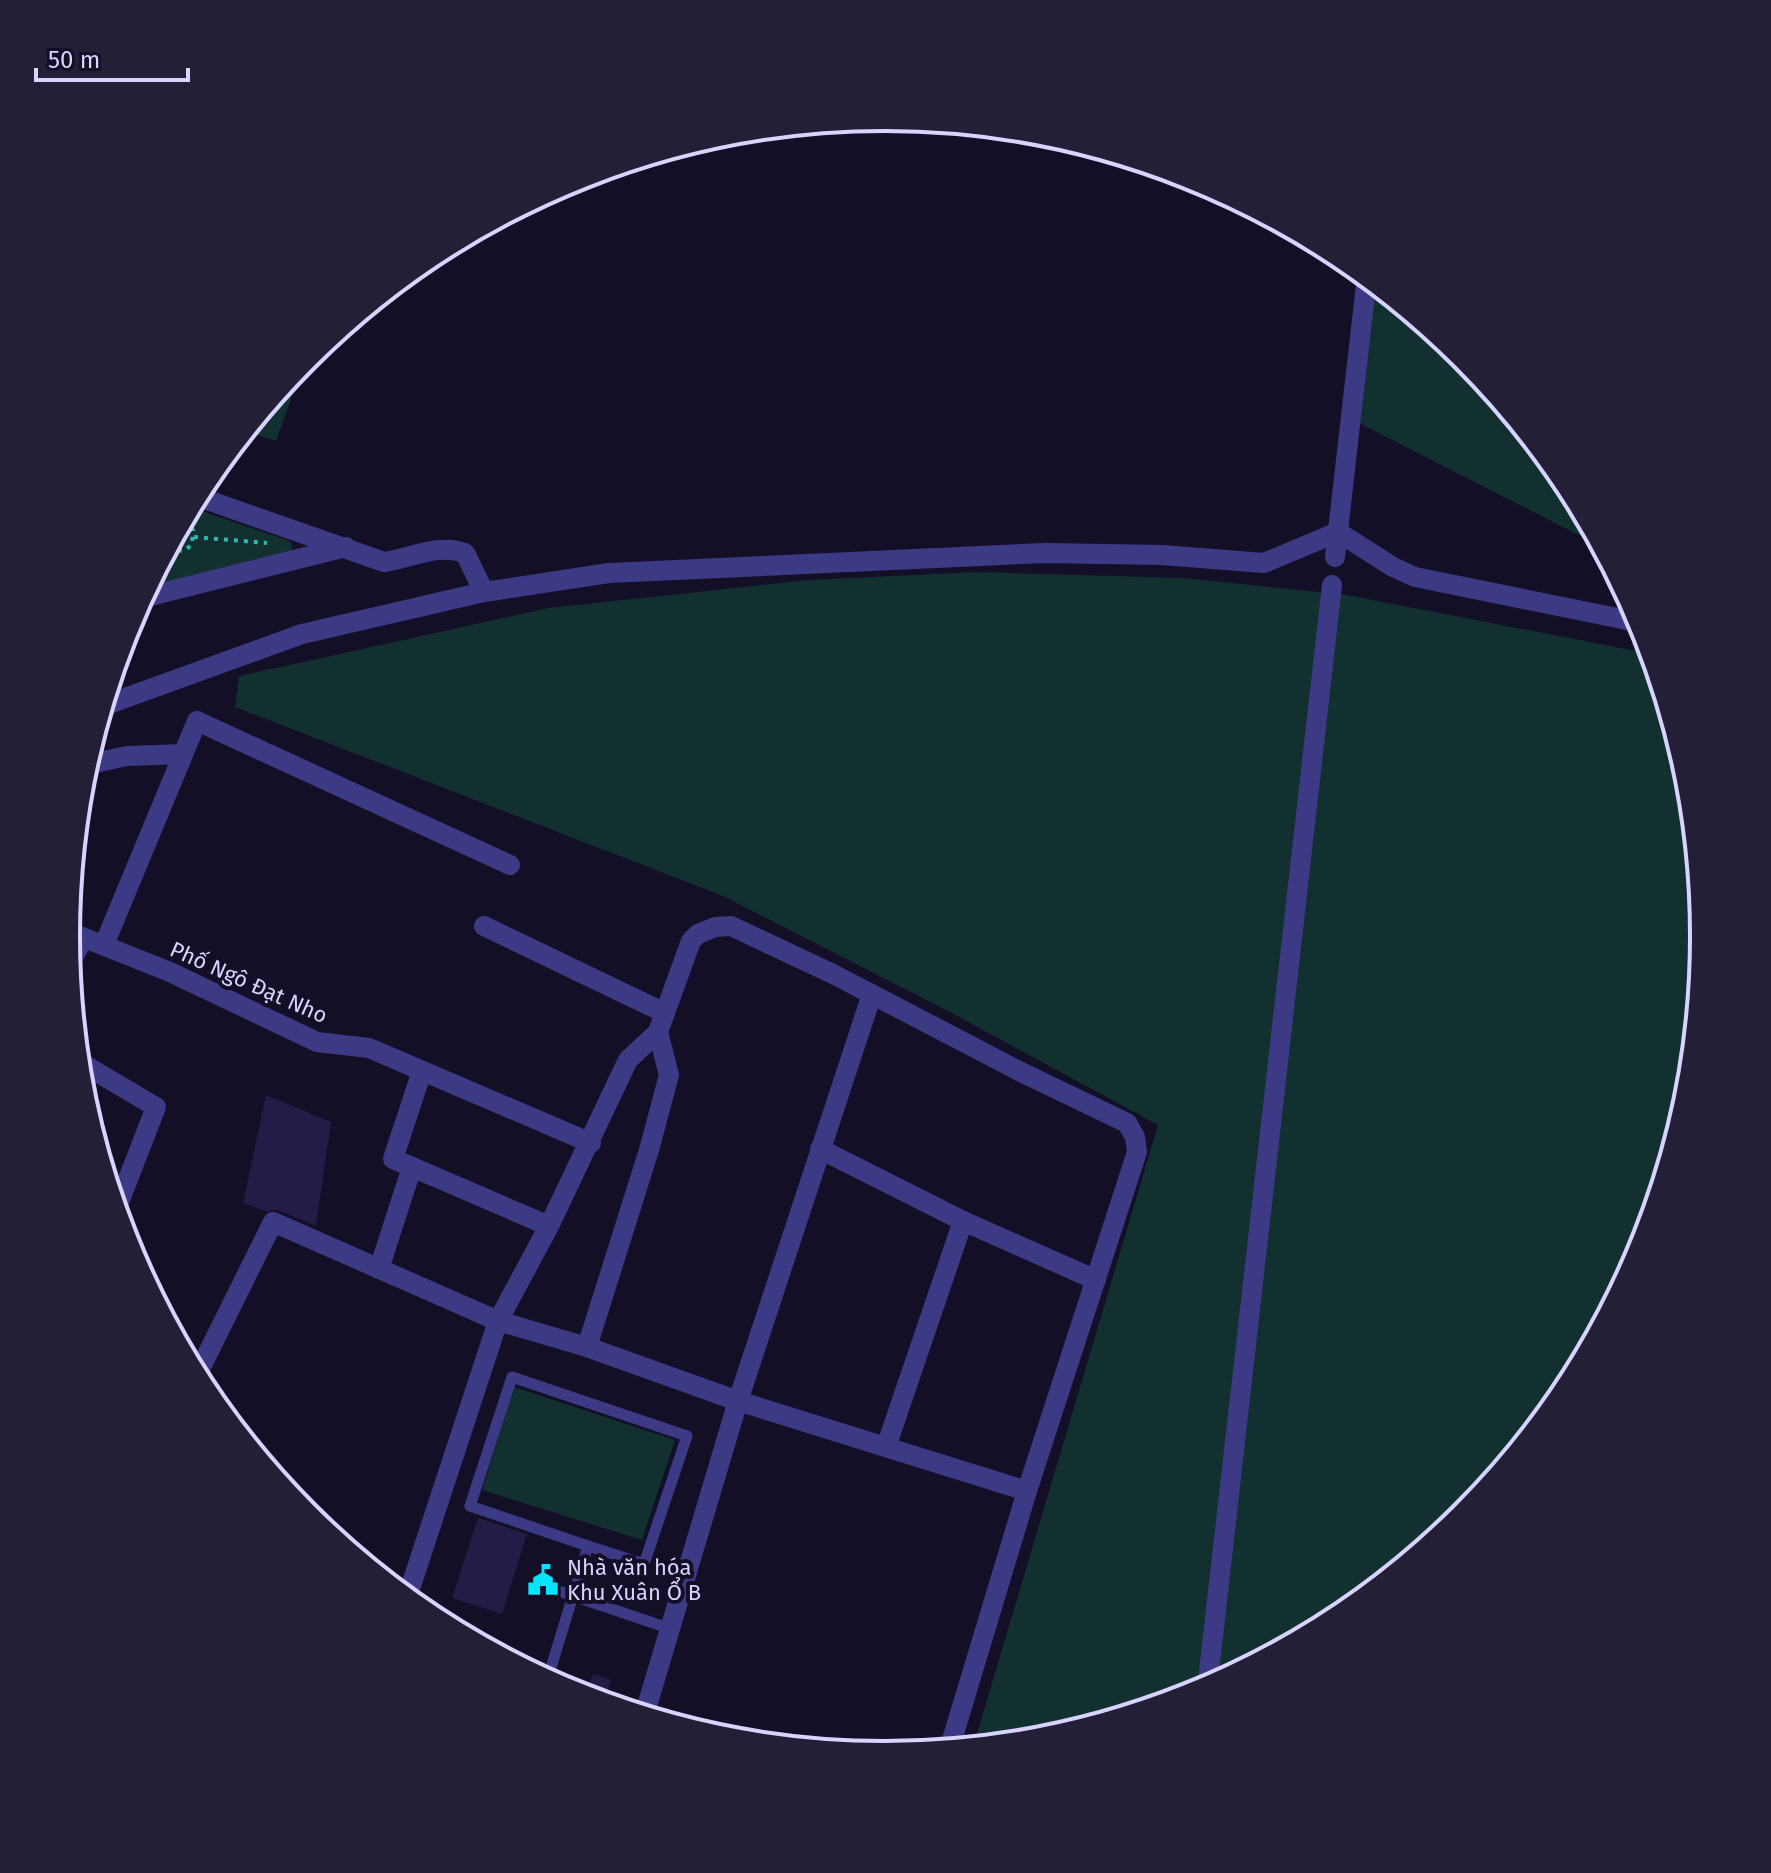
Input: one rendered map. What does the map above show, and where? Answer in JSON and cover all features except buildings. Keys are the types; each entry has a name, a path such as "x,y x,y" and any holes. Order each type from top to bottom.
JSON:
{"street":[{"path":"1335,557 1365,290"},
{"path":"209,500 384,562 435,550 455,549 465,553 484,592"},
{"path":"115,701 302,634 484,592 609,573 1045,553 1162,555 1264,563 1338,532 1393,567 1415,577 1626,620"},
{"path":"156,594 346,547"},
{"path":"1209,1674 1332,585"},
{"path":"104,945 197,721 510,865"},
{"path":"99,762 127,756 183,754"},
{"path":"484,926 662,1022"},
{"path":"411,1587 498,1321 591,1143 628,1060 662,1022 691,941 698,934 715,927 731,926 872,994 1131,1127 1137,1152 1027,1491 952,1739"},
{"name":"Phố Ngô Đạt Nho","path":"80,936 170,972 317,1042 369,1048 591,1143"},
{"path":"647,1705 738,1401 872,994"},
{"path":"587,1347 649,1150 669,1075 662,1022"},
{"path":"91,1069 156,1107 122,1193"},
{"path":"422,1071 393,1159 549,1226"},
{"path":"820,1149 963,1221 1096,1280"},
{"path":"379,1269 412,1167"},
{"path":"886,1447 963,1221"},
{"path":"202,1362 273,1222 498,1321 587,1347 738,1401 1027,1491"}],"lane":[{"path":"512,1377 687,1436 644,1564 588,1546 470,1506 512,1377"},
{"path":"551,1669 588,1546"},
{"path":"541,1585 671,1629"}],"path":[{"path":"179,550 192,545 192,528"},
{"path":"194,537 267,543"}],"green space":[{"path":"1374,295 1417,331 1491,405 1525,446 1585,539 1359,423"},
{"path":"294,390 276,441 256,434"},
{"path":"202,511 287,540 292,543 292,551 161,584"},
{"path":"977,572 1185,578 1347,595 1638,651 1664,728 1676,779 1684,831 1691,936 1684,1042 1676,1094 1664,1145 1630,1245 1608,1293 1555,1384 1525,1427 1455,1506 1376,1576 1333,1606 1242,1659 1194,1681 1094,1715 1043,1727 976,1736 1158,1125 948,1011 723,896 235,707 239,676 549,608 808,580"},
{"path":"514,1387 675,1440 642,1540 482,1490"}],"place":[{"name":"Nhà văn hóa Khu Xuân Ổ B","path":"543,1580"}]}
